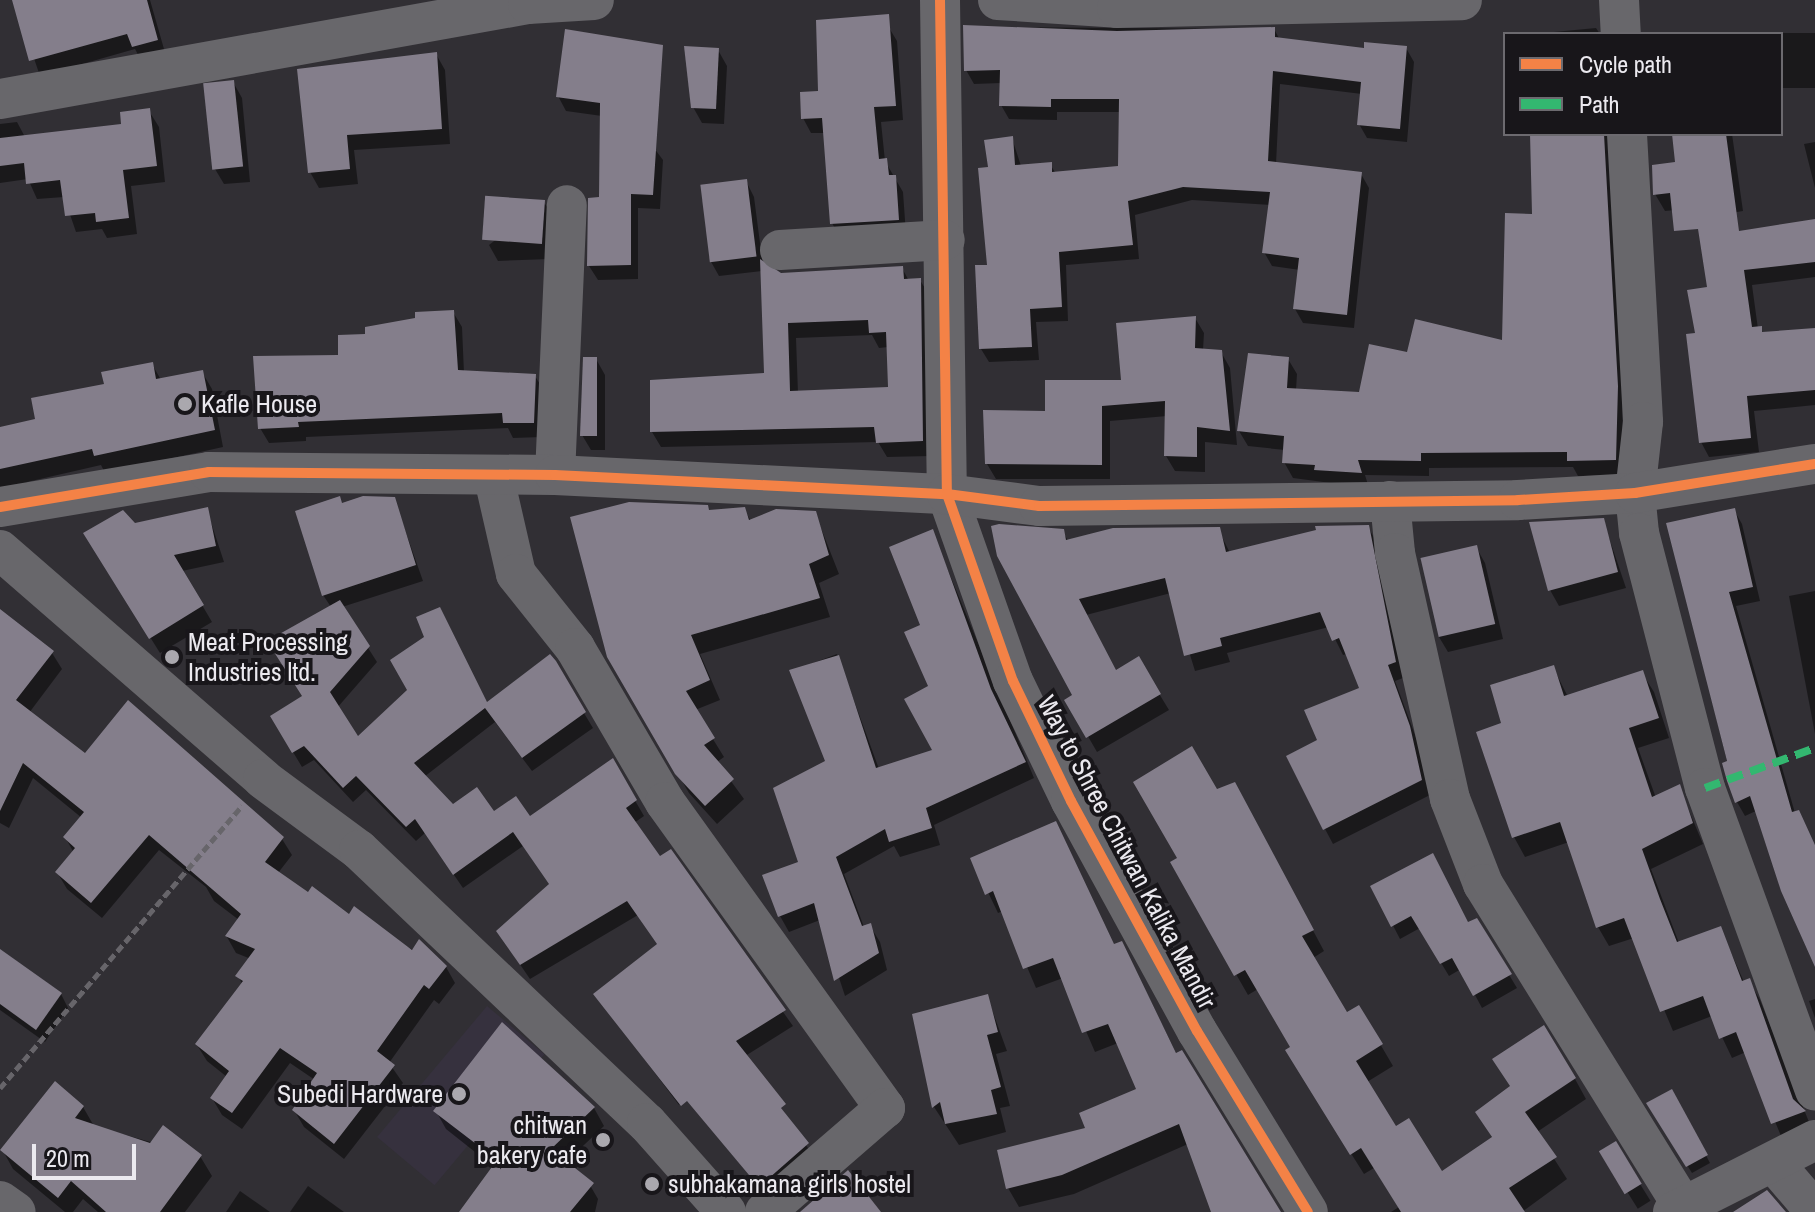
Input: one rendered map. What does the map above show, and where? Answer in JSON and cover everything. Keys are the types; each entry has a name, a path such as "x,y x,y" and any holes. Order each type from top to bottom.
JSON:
{"street":[{"path":"0,99 528,4 594,0"},
{"name":"Way to Shree Chitwan Kalika Mandir","path":"940,0 947,494 1013,681 1071,801 1197,1031 1308,1212"},
{"path":"998,0 1117,8 1462,0"},
{"path":"1619,0 1621,32"},
{"path":"1627,136 1643,422 1635,493 1653,601 1705,788 1815,1091"},
{"path":"555,475 567,205"},
{"path":"780,250 945,240"},
{"path":"0,507 209,472 494,478 555,475 947,494 1039,506 1390,501 1635,493 1815,464"},
{"path":"494,478 516,574 575,648 665,802 885,1108 765,1212"},
{"path":"1390,501 1395,553 1450,799 1483,884 1678,1209 1815,1140"},
{"path":"0,550 263,779 359,850 497,977 647,1123 726,1212"},
{"path":"1773,1162 1815,1211"},
{"path":"0,1201 16,1212"}],"path":[{"path":"0,1088 147,923 263,779"}],"shaded area":[{"name":"Subedi Hardware","path":"487,1006 544,1054 435,1185 377,1137"}],"building":[{"path":"12,0 147,0 158,40 132,47 127,34 29,61"},
{"path":"889,14 896,106 874,107 879,159 887,158 889,175 896,175 899,220 830,224 822,118 801,119 800,92 818,91 816,20"},
{"path":"963,25 1117,31 1275,27 1275,37 1364,48 1364,42 1407,46 1400,129 1357,125 1361,82 1273,71 1268,161 1362,172 1347,315 1293,309 1299,258 1262,253 1270,192 1183,187 1128,201 1133,245 1059,252 1062,307 1030,309 1032,347 979,349 975,265 987,265 978,168 988,167 984,140 1013,136 1015,165 1052,162 1052,172 1118,166 1119,99 1051,99 1051,107 999,106 1000,70 964,71"},
{"path":"565,29 663,45 653,195 631,194 631,265 587,266 588,198 599,197 600,103 556,97"},
{"path":"684,46 719,48 716,109 691,108"},
{"path":"437,52 442,129 347,135 350,169 308,173 297,69"},
{"path":"234,80 243,167 212,170 203,83"},
{"path":"150,108 157,166 123,170 129,218 96,222 95,213 65,216 60,180 26,184 24,163 0,166 0,138 121,124 120,112"},
{"path":"1530,136 1604,136 1618,386 1616,460 1567,461 1567,452 1421,453 1421,461 1358,460 1362,473 1314,470 1315,465 1282,463 1284,436 1237,431 1248,353 1289,357 1287,388 1359,392 1369,344 1407,352 1415,319 1502,340 1505,213 1532,214"},
{"path":"1672,136 1726,136 1739,231 1815,219 1815,262 1744,270 1752,327 1762,326 1762,332 1815,328 1815,390 1747,396 1751,438 1699,443 1686,334 1695,333 1687,290 1707,287 1698,229 1674,231 1670,193 1653,195 1652,165 1675,162"},
{"path":"747,179 757,256 710,262 700,185"},
{"path":"485,196 545,200 542,244 482,240"},
{"path":"760,259 781,273 903,266 904,279 921,278 923,441 876,443 874,427 650,432 650,380 764,373","holes":["868,320 869,333 886,332 888,387 790,391 788,323"]},
{"path":"454,310 458,370 536,374 534,423 503,423 502,413 298,422 299,427 258,429 253,356 338,355 338,335 365,334 365,327 415,318 415,312"},
{"path":"1196,316 1195,348 1222,350 1230,431 1197,427 1197,457 1164,456 1165,401 1102,406 1102,465 985,464 983,410 1045,411 1045,380 1121,380 1116,323"},
{"path":"583,357 597,357 597,436 580,436"},
{"path":"153,362 156,379 203,370 215,430 94,456 92,449 0,469 0,427 35,419 31,398 104,384 101,372"},
{"path":"340,496 342,503 363,496 395,497 416,565 322,596 295,511"},
{"path":"629,502 708,505 709,510 745,507 749,520 776,509 816,511 829,555 809,564 820,598 691,635 710,680 686,691 715,738 704,745 734,779 705,806 675,774 607,657 570,517"},
{"path":"208,507 216,546 174,555 204,605 149,639 83,533 123,510 135,523"},
{"path":"1735,508 1753,587 1729,592 1792,812 1799,810 1815,845 1815,967 1781,891 1750,796 1735,803 1727,781 1722,763 1727,761 1666,523"},
{"path":"1604,518 1618,572 1548,591 1529,522"},
{"path":"1369,525 1396,662 1388,665 1410,726 1422,780 1323,830 1286,756 1317,740 1304,710 1359,688 1339,638 1332,641 1320,612 1220,638 1222,646 1184,656 1165,578 1079,599 1116,670 1139,656 1161,694 1086,738 1064,700 1072,695 997,556 991,526 1064,529 1066,540 1113,528 1220,527 1226,552 1316,530 1315,526"},
{"path":"933,529 991,689 1026,762 926,808 932,828 889,842 885,829 836,857 862,926 871,923 879,953 834,981 814,903 778,917 762,875 798,862 773,788 825,761 789,670 839,655 876,768 932,750 904,699 928,686 904,632 920,625 889,547"},
{"path":"1477,545 1495,624 1439,637 1420,558"},
{"path":"340,600 370,646 330,692 358,736 407,690 390,660 424,637 416,617 440,607 487,702 550,654 556,661 586,712 522,758 485,708 414,763 453,804 477,787 494,811 516,796 530,816 613,758 637,800 626,808 660,856 671,849 786,1010 736,1041 786,1104 781,1108 809,1143 759,1187 687,1101 681,1106 593,994 657,944 627,901 520,965 496,931 549,884 513,832 453,875 415,819 406,827 356,776 343,788 304,746 292,753 270,716 302,696 267,641"},
{"path":"0,609 54,651 16,700 85,753 128,700 284,837 265,862 308,892 312,886 349,914 354,906 412,950 419,939 447,966 429,989 424,985 377,1051 395,1065 334,1144 292,1110 317,1073 280,1048 232,1113 210,1098 229,1071 195,1044 243,981 235,976 255,949 225,936 241,914 149,835 91,903 55,872 75,848 63,837 84,812 23,763 0,811"},
{"path":"1554,665 1564,696 1643,670 1659,718 1629,728 1652,797 1680,784 1693,823 1642,849 1660,899 1677,942 1721,926 1742,981 1750,978 1793,1099 1806,1111 1771,1124 1736,1032 1719,1039 1703,996 1660,1012 1624,918 1596,928 1560,822 1512,838 1476,732 1501,723 1490,685"},
{"path":"1192,746 1217,789 1235,782 1314,930 1302,936 1347,1012 1359,1005 1383,1044 1356,1061 1396,1126 1409,1118 1442,1171 1492,1137 1475,1112 1510,1086 1492,1059 1544,1025 1576,1078 1525,1112 1557,1157 1509,1188 1525,1212 1401,1212 1361,1148 1350,1155 1285,1050 1290,1047 1245,970 1234,976 1170,862 1177,858 1133,782"},
{"path":"1056,821 1114,944 1122,941 1176,1053 1182,1050 1281,1212 1211,1212 1179,1124 1062,1175 1006,1189 997,1150 1085,1128 1079,1113 1136,1089 1108,1024 1082,1033 1053,958 1023,969 993,891 985,895 970,858"},
{"path":"1433,853 1468,922 1477,918 1512,974 1473,996 1452,958 1440,964 1411,916 1391,927 1370,886"},
{"path":"0,949 62,993 36,1030 0,1004"},
{"path":"988,994 998,1032 987,1035 1001,1087 991,1090 997,1114 945,1124 940,1102 932,1108 912,1014"},
{"path":"502,1022 595,1107 551,1149 594,1183 570,1212 459,1212 497,1160 433,1111"},
{"path":"55,1081 84,1106 75,1118 150,1143 163,1125 202,1155 160,1212 106,1212 71,1181 58,1198 0,1150"},
{"path":"1672,1089 1708,1155 1686,1167 1646,1103"},
{"path":"1616,1141 1642,1184 1625,1194 1599,1151"},
{"path":"848,1170 881,1212 800,1212"},
{"path":"1767,1190 1786,1212 1733,1212 1764,1192"}],"marked path":[{"path":"1705,788 1815,748"}],"cycle path":[{"path":"940,0 947,494 1013,681 1071,801 1197,1031 1308,1212"},
{"path":"0,507 209,472 555,475 947,494 1039,506 1518,500 1635,493 1815,464"}],"place":[{"name":"Kafle House","path":"185,404"},
{"name":"Meat Processing Industries ltd.","path":"172,657"},
{"name":"Subedi Hardware","path":"459,1094"},
{"name":"chitwan bakery cafe","path":"603,1140"},
{"name":"subhakamana girls hostel","path":"652,1184"}]}
